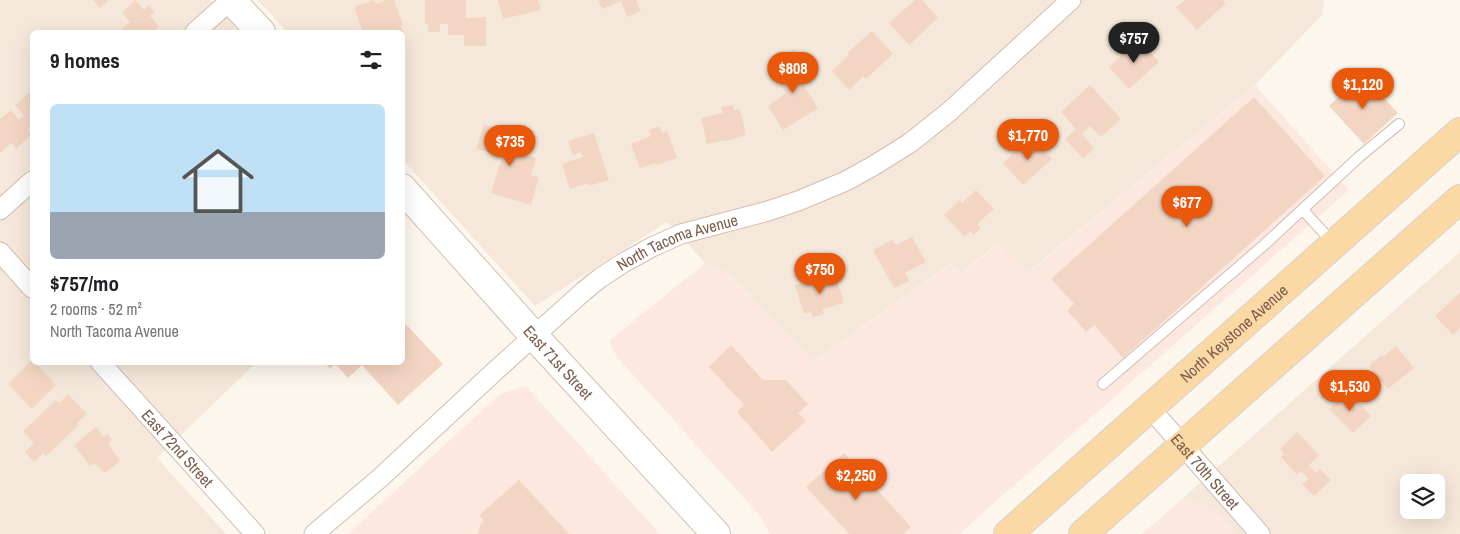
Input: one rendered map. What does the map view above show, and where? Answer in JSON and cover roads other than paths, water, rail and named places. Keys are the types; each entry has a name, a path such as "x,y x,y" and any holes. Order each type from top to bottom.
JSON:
{"main road":[{"path":"231,0 259,30"},
{"name":"North Keystone Avenue","path":"1008,534 1460,132"},
{"name":"East 71st Street","path":"405,191 534,336 716,534"},
{"path":"1083,534 1460,199"}],"street":[{"path":"197,30 231,0"},
{"name":"North Tacoma Avenue","path":"314,534 384,474 600,278 652,247 681,234 773,209 808,197 846,181 891,155 926,131 950,111 1071,0"},
{"path":"0,210 30,183"},
{"path":"0,252 30,286"},
{"name":"East 72nd Street","path":"103,365 255,534"},
{"name":"East 70th Street","path":"1150,408 1260,534"}],"lane":[{"path":"1103,384 1163,334 1303,210 1358,158 1399,124"},
{"path":"1303,210 1334,244"}]}
